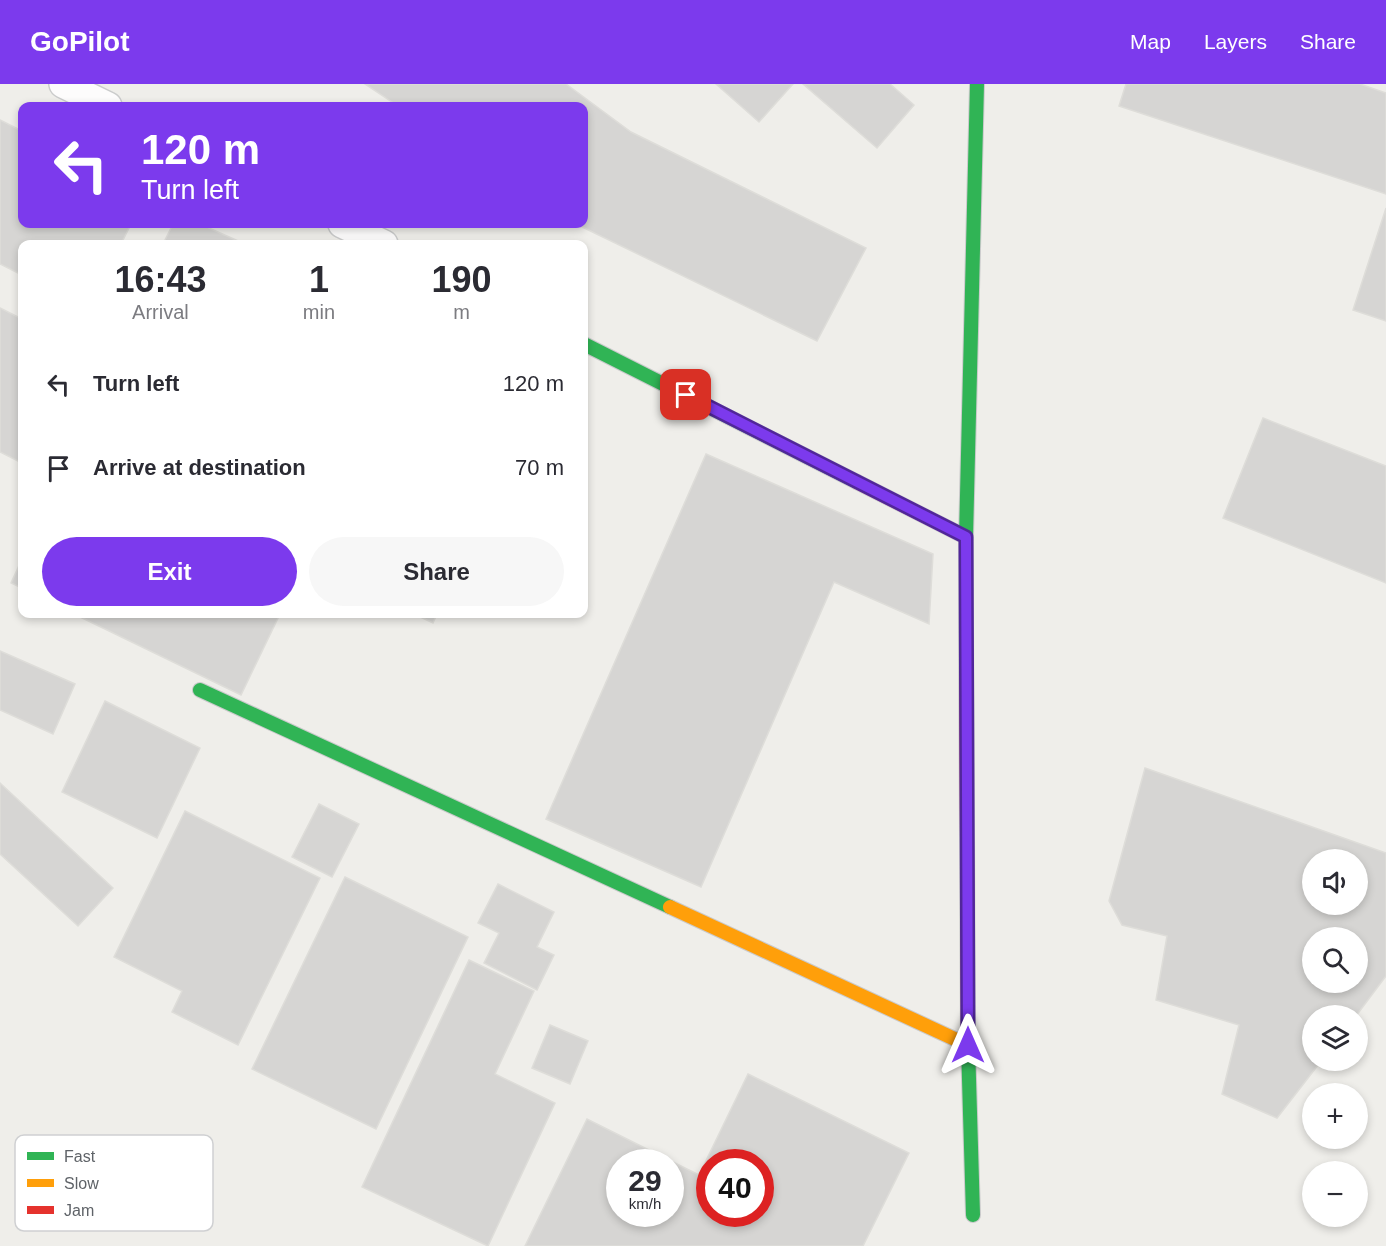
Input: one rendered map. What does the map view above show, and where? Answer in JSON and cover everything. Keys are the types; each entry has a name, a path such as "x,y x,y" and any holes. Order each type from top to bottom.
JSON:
{"street":[{"path":"63,84 100,102"},
{"path":"973,1215 968,1045 966,537 977,84"},
{"path":"350,228 376,240"},
{"path":"588,346 966,537"},
{"path":"200,690 968,1045"}],"building":[{"path":"365,84 566,84 631,132 866,248 817,341 584,228 588,228 588,102 392,102"},
{"path":"716,84 793,84 759,122"},
{"path":"803,84 890,84 914,105 877,148"},
{"path":"1126,84 1360,84 1386,93 1386,194 1119,106"},
{"path":"0,120 18,129 18,228 129,228 123,240 18,240 18,273 0,264"},
{"path":"1386,208 1386,321 1353,310"},
{"path":"171,228 209,228 236,240 165,240"},
{"path":"0,308 18,317 18,461 0,452"},
{"path":"1263,418 1386,466 1386,583 1223,518"},
{"path":"706,454 933,554 929,624 834,582 701,887 546,819"},
{"path":"18,568 18,586 11,583"},
{"path":"82,618 278,618 241,695"},
{"path":"422,618 435,618 433,623"},
{"path":"0,651 75,684 53,734 0,710"},
{"path":"105,701 200,748 157,838 62,792"},
{"path":"1145,768 1386,853 1386,976 1364,1005 1302,1005 1302,1071 1313,1071 1277,1118 1222,1094 1239,1025 1156,1000 1167,936 1122,925 1109,901"},
{"path":"0,783 113,888 78,926 0,854"},
{"path":"319,804 359,824 332,877 292,857"},
{"path":"185,811 320,878 238,1045 172,1012 182,991 114,957"},
{"path":"345,877 468,937 376,1129 252,1069"},
{"path":"498,884 554,912 537,947 554,955 537,990 484,963 499,933 478,923"},
{"path":"469,960 534,991 495,1074 555,1103 488,1246 362,1187"},
{"path":"550,1025 588,1041 570,1084 532,1068"},
{"path":"748,1074 909,1153 863,1246 525,1246 587,1119 647,1149 606,1149 606,1227 684,1227 684,1168 696,1174 696,1227 774,1227 774,1149 712,1149"}],"traffic: fast":[{"path":"966,629 966,537 977,84"},
{"path":"588,346 857,482"},
{"path":"200,690 670,907"},
{"path":"959,1041 968,1045 973,1215"}],"traffic: slow":[{"path":"670,907 959,1041"}],"traffic: jam":[{"path":"857,482 966,537"},
{"path":"966,629 968,1045"}],"route":[{"path":"686,395 966,537 968,1045"}]}
